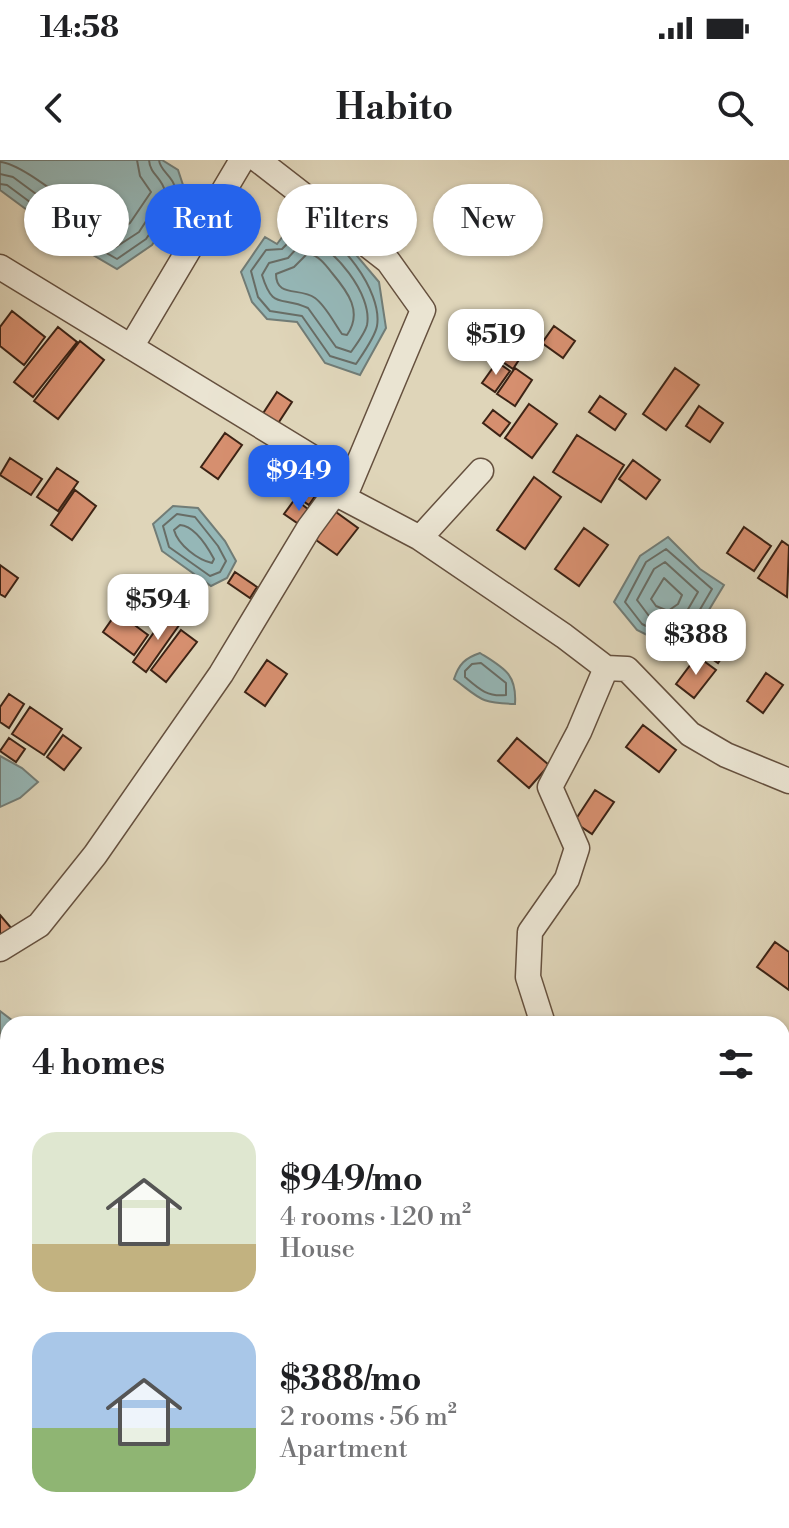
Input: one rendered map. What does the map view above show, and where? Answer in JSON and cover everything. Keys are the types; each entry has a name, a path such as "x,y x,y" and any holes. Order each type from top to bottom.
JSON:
{"street":[{"path":"131,347 242,160"},
{"path":"0,949 39,925 95,855 221,674 309,528 342,492 423,310 388,261 258,160"},
{"path":"0,267 333,470 342,492 420,538 606,668 627,669 690,734 726,755 786,774"},
{"path":"420,538 481,471"},
{"path":"540,1016 528,977 530,932 567,879 577,848 550,787 579,732 606,668"}],"water":[{"path":"0,160 162,160 178,170 183,184 145,184 145,250 117,269 95,256 129,256 129,184 24,184 24,208 0,190"},
{"path":"265,237 277,244 277,256 357,256 379,282 386,328 360,375 325,363 297,322 267,319 252,302 241,272 252,256 261,256 261,243"},
{"path":"173,506 198,508 225,541 236,561 227,578 211,586 162,551 153,524"},
{"path":"668,537 700,569 724,585 701,623 673,648 637,630 614,602 640,556"},
{"path":"480,653 507,673 514,685 515,704 481,699 454,679 463,662"},
{"path":"0,756 22,768 38,782 20,798 0,807"}],"building":[{"path":"12,311 45,337 24,365 0,346 0,327"},
{"path":"554,326 575,341 563,358 542,343"},
{"path":"58,327 77,342 33,397 14,382"},
{"path":"80,341 104,360 58,419 34,401"},
{"path":"511,343 524,352 513,369 500,360"},
{"path":"497,362 510,371 495,392 482,383"},
{"path":"515,368 532,380 515,406 497,394"},
{"path":"675,368 699,385 666,430 643,414"},
{"path":"277,392 292,402 275,428 260,418"},
{"path":"600,396 626,414 615,430 589,412"},
{"path":"529,404 557,424 532,458 505,438"},
{"path":"699,406 723,423 710,442 686,426"},
{"path":"493,410 510,423 500,436 483,423"},
{"path":"225,433 242,445 218,479 201,467"},
{"path":"577,435 624,465 601,502 553,472"},
{"path":"292,450 329,475 309,505 272,480"},
{"path":"10,458 42,479 31,495 0,475"},
{"path":"633,460 660,480 646,499 619,479"},
{"path":"57,468 78,482 58,511 37,497"},
{"path":"534,477 561,497 525,549 497,530"},
{"path":"75,490 96,506 72,540 51,525"},
{"path":"295,499 313,513 303,527 284,514"},
{"path":"329,507 358,528 337,555 309,535"},
{"path":"744,527 771,546 754,571 727,553"},
{"path":"584,528 608,545 579,586 555,569"},
{"path":"782,541 789,546 787,597 758,578"},
{"path":"0,565 18,578 5,597 0,594"},
{"path":"235,572 257,587 250,598 228,583"},
{"path":"169,611 182,621 146,672 133,662"},
{"path":"117,612 148,635 134,655 103,632"},
{"path":"181,630 197,642 166,682 151,670"},
{"path":"716,632 732,643 718,663 702,652"},
{"path":"697,656 716,670 694,698 676,684"},
{"path":"267,660 287,674 265,706 245,692"},
{"path":"766,673 783,685 763,713 747,701"},
{"path":"9,694 24,704 9,728 0,722 0,707"},
{"path":"30,707 62,729 44,755 12,734"},
{"path":"643,725 676,750 659,772 626,747"},
{"path":"63,735 81,748 64,770 47,757"},
{"path":"9,738 25,749 16,762 0,751"},
{"path":"517,738 549,765 529,788 498,761"},
{"path":"595,790 614,802 592,834 574,822"},
{"path":"0,915 12,929 0,940"},
{"path":"775,942 789,952 789,990 757,967"}]}
